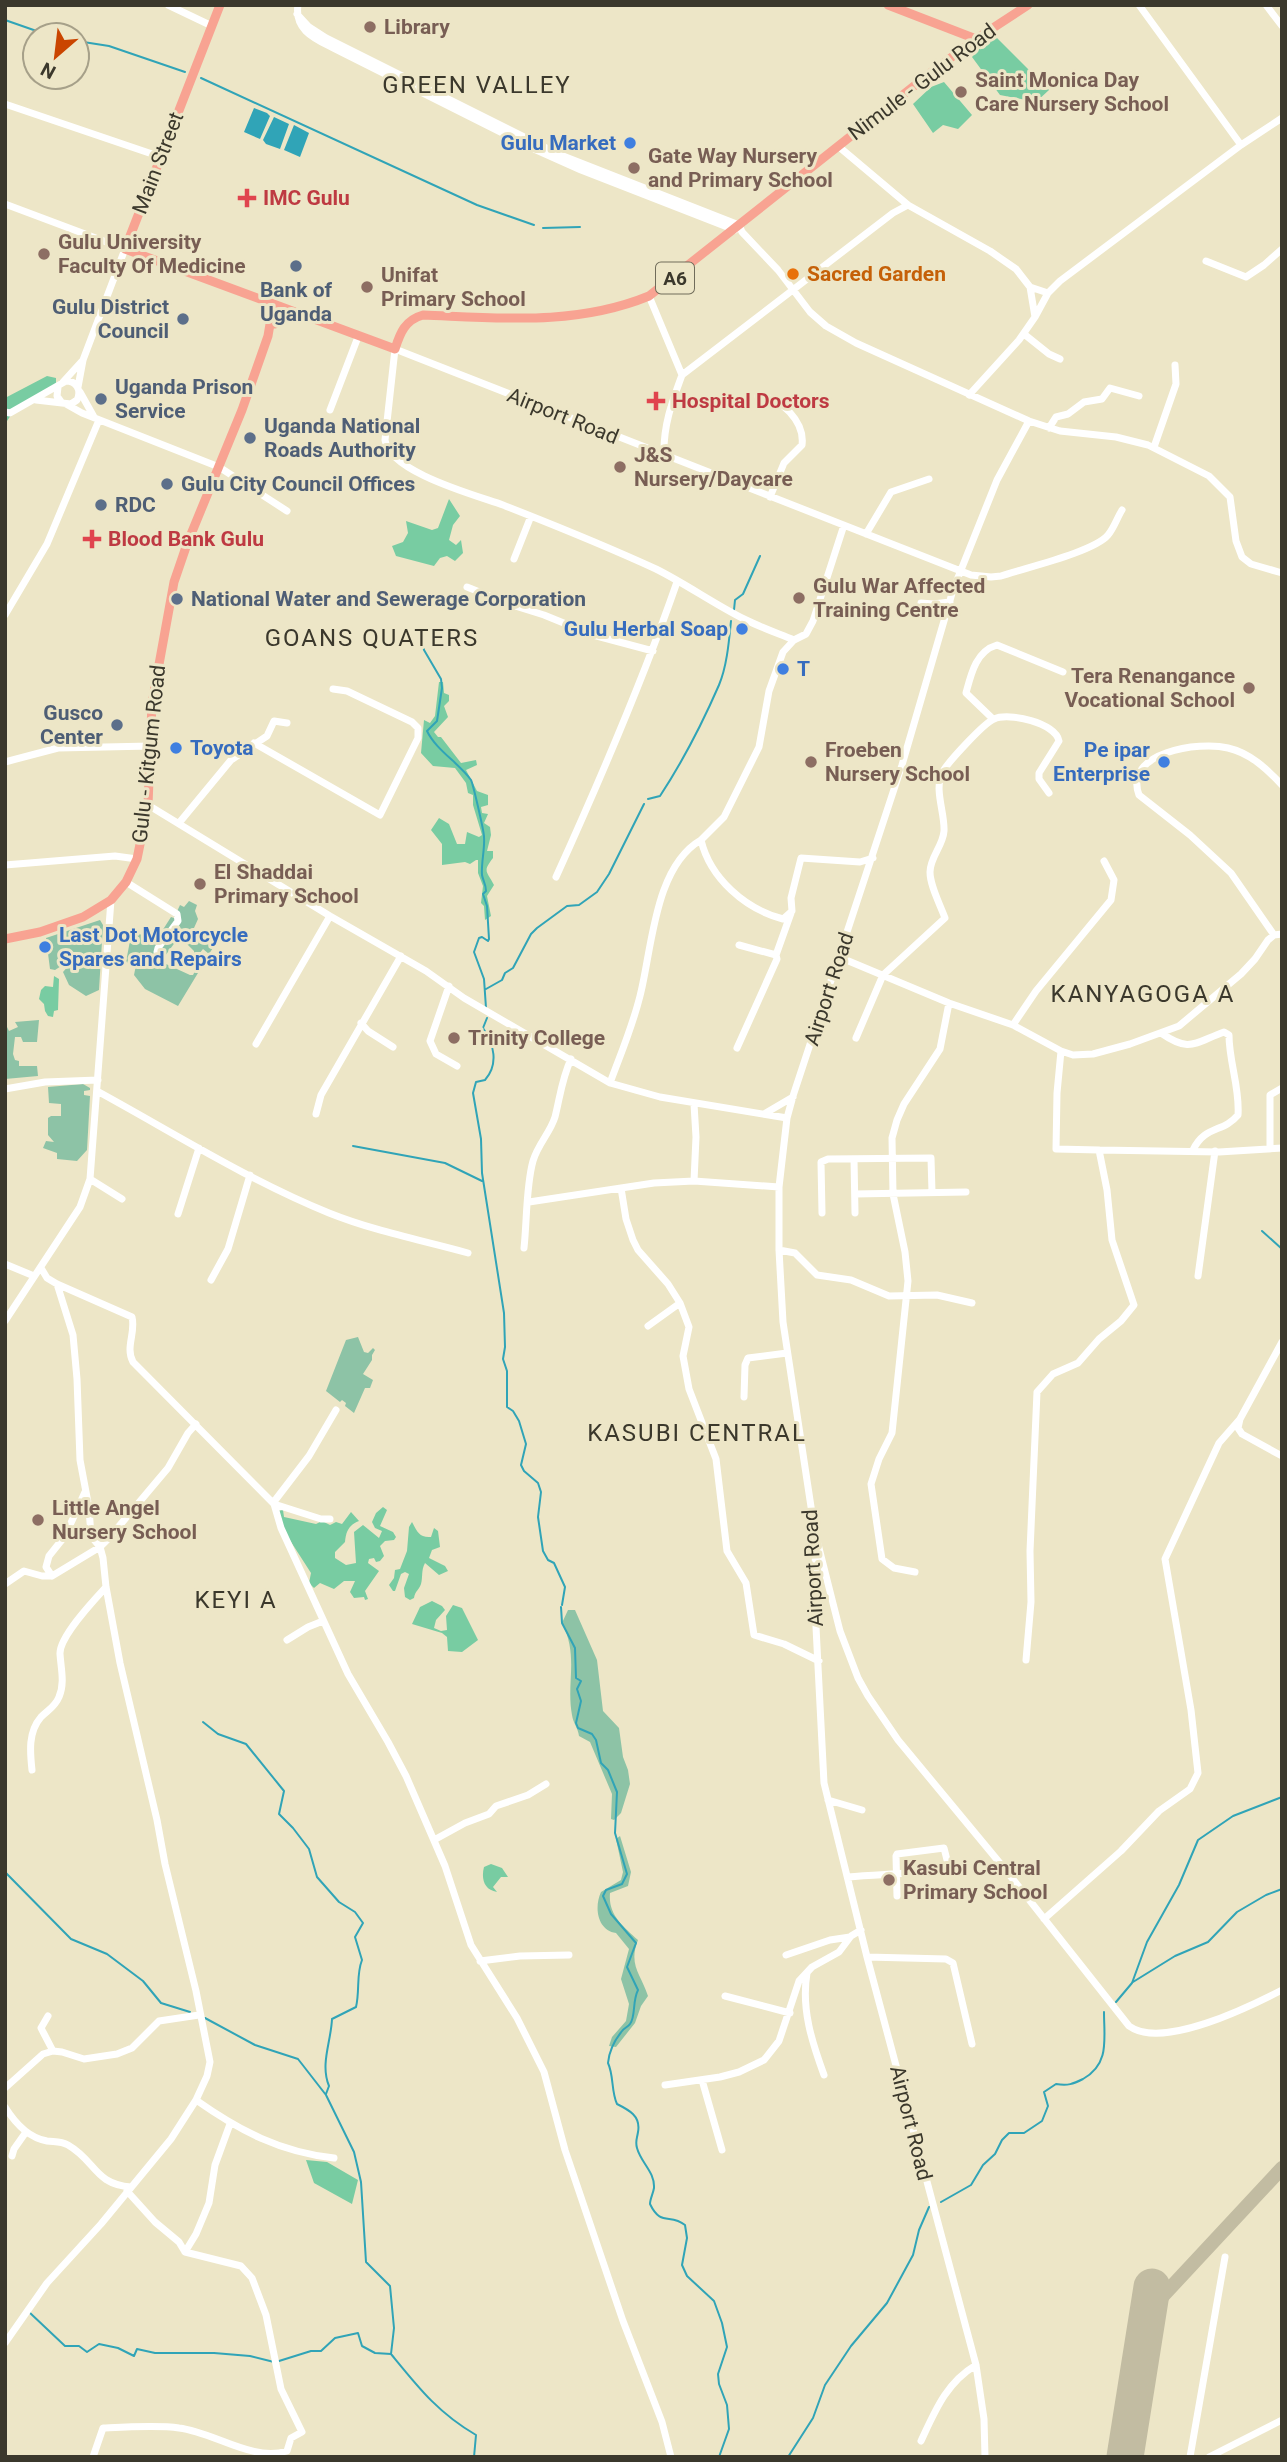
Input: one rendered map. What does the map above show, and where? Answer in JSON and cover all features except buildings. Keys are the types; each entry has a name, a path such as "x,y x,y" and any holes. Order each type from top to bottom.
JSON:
{"main road":[{"name":"Main Street","path":"125,249 220,5"},
{"path":"888,5 976,39"},
{"name":"Nimule - Gulu Road","path":"395,349 404,326 410,320 423,315 563,318 624,307 649,296 738,229 838,146 976,39 1028,5"},
{"path":"125,249 395,349"},
{"path":"266,302 273,321 292,312"},
{"name":"Gulu - Kitgum Road","path":"5,939 83,918 111,901 137,859 148,805 152,703 174,582 279,307"}],"street":[{"path":"168,5 212,26"},
{"path":"298,5 297,14 309,27 326,38 501,130 738,229 815,317 843,336 1030,421 1072,433 1116,437 1154,447 1215,480 1232,502 1236,541 1242,557 1251,564 1281,572"},
{"path":"1139,5 1241,145"},
{"path":"1266,5 1282,26"},
{"path":"5,104 161,157"},
{"path":"969,395 1024,334 1048,293 1060,281 1241,145 1282,118"},
{"path":"838,146 908,205 1016,269 1030,287 1035,317"},
{"path":"892,213 896,196"},
{"path":"5,204 125,249"},
{"path":"664,456 663,438 667,413 682,375 892,213 908,205"},
{"name":"Main Street","path":"83,360 125,249"},
{"path":"1206,261 1246,277 1282,249"},
{"path":"1030,287 1048,293"},
{"path":"649,296 682,375"},
{"path":"1024,334 1049,354 1060,359"},
{"path":"330,410 358,337"},
{"path":"395,349 385,440 390,453 421,474 531,516 649,566 745,620 794,640"},
{"name":"Airport Road","path":"395,349 960,572 991,577 1071,554 1102,540 1122,510"},
{"path":"6,413 60,385 83,360"},
{"path":"64,404 78,400 83,360"},
{"path":"1154,447 1176,384 1175,365"},
{"path":"60,385 73,382 97,419"},
{"path":"60,385 57,396 64,404"},
{"path":"1049,428 1056,418 1068,414 1081,403 1102,399 1111,388 1139,396"},
{"path":"758,396 765,396 785,407 803,437 802,445 784,464 770,497"},
{"path":"35,400 64,404 219,467 287,511"},
{"path":"5,615 47,544 97,419"},
{"name":"Airport Road","path":"985,2457 984,2419 976,2365 867,1957 822,1766 815,1533 787,1353 779,1250 779,1187 787,1118 793,1096 873,858 950,602 997,480 1030,421"},
{"path":"866,534 891,492 929,479"},
{"path":"513,559 531,516"},
{"path":"610,1083 630,1034 643,985 650,936 660,902 679,861 692,845 701,840 724,817 760,747 769,691 783,652 811,627 844,525"},
{"path":"556,877 595,793 653,651 677,582"},
{"path":"467,587 593,635 653,651"},
{"path":"921,603 950,602"},
{"path":"993,719 966,693 977,660 987,649 997,645 1063,672"},
{"path":"254,743 380,815 418,738 418,728 412,722 347,691 333,689"},
{"path":"856,1038 883,975 945,918 930,868 943,839 940,778 947,765 993,719 1004,717 1041,723 1058,735 1059,741 1039,774 1039,779 1049,793"},
{"path":"179,823 231,760 267,736 274,721 287,723"},
{"path":"839,957 949,1003 1013,1025 1073,1055 1093,1054 1161,1033 1179,1026 1205,1006 1255,959 1263,946 1278,935 1231,873 1190,835 1139,796 1136,777 1140,769 1162,755 1180,749 1212,746 1243,753 1282,785"},
{"path":"5,762 58,747 151,747"},
{"path":"148,805 401,956 464,998 610,1083 694,1104 787,1118"},
{"path":"701,840 711,868 743,900 783,919 792,911"},
{"path":"5,864 115,856 137,859"},
{"path":"737,1048 774,966 792,911 791,898 801,859 860,862 873,858"},
{"path":"1013,1025 1036,990 1111,900 1114,880 1104,861"},
{"path":"125,882 177,914 178,921 157,952 162,961"},
{"path":"5,1321 80,1207 90,1179 111,901"},
{"path":"256,1044 331,916"},
{"path":"739,946 776,955"},
{"path":"316,1115 321,1095 401,956"},
{"path":"449,986 430,1041 436,1054 457,1066"},
{"path":"915,1572 894,1568 882,1559 871,1497 872,1478 892,1433 908,1281 893,1194 892,1139 904,1104 940,1049 949,1003"},
{"path":"361,1023 368,1031 393,1047"},
{"path":"1161,1033 1176,1044 1186,1046 1224,1032 1229,1035 1237,1084 1238,1115 1233,1121 1202,1136 1193,1150"},
{"path":"1061,1051 1056,1149 1214,1152 1282,1149"},
{"path":"524,1248 533,1162 539,1143 549,1132 563,1078 571,1059"},
{"path":"5,1089 45,1082 98,1080"},
{"path":"1270,1149 1270,1095 1282,1088"},
{"path":"97,1091 250,1175 332,1214 391,1234 468,1252"},
{"path":"763,1114 793,1096"},
{"path":"694,1104 694,1181"},
{"path":"178,1214 199,1148"},
{"path":"1026,1660 1031,1602 1030,1551 1037,1392 1054,1374 1078,1363 1134,1305 1112,1240 1107,1190 1098,1150"},
{"path":"1198,1276 1214,1152"},
{"path":"822,1213 821,1162 828,1159 931,1158 932,1192"},
{"path":"854,1159 855,1213"},
{"path":"211,1280 228,1250 250,1175"},
{"path":"90,1179 122,1199"},
{"path":"529,1202 621,1188 694,1181 779,1187"},
{"path":"621,1188 626,1219 638,1250 668,1284 680,1303 689,1327 684,1356 689,1390 716,1459 727,1550 746,1583 754,1634 784,1644 819,1661"},
{"path":"855,1194 966,1192"},
{"path":"779,1250 794,1253 817,1275 851,1280 889,1296 937,1295 972,1303"},
{"path":"5,1264 34,1276"},
{"path":"41,1268 47,1278 57,1284 132,1317 134,1323 129,1353 133,1363 274,1504 281,1528 348,1674 397,1758 434,1840 471,1945 517,2018 544,2071 565,2150 623,2321 662,2422 671,2457"},
{"path":"5,2343 47,2283 171,2139 196,2101 210,2062 196,1991 168,1879 158,1820 120,1663 100,1547 91,1536 79,1460 73,1335 57,1284"},
{"path":"649,1326 680,1303"},
{"path":"1044,1919 1121,1851 1159,1811 1190,1789 1198,1773 1191,1710 1165,1559 1219,1443 1240,1419 1282,1342"},
{"path":"744,1397 745,1365 748,1358 787,1353"},
{"path":"274,1504 309,1456 336,1410"},
{"path":"1240,1419 1238,1431 1282,1455"},
{"path":"5,1584 24,1571 52,1576 100,1547 168,1468 196,1424"},
{"path":"52,1576 46,1567 47,1560 65,1536 85,1492"},
{"path":"274,1504 321,1519 330,1519"},
{"path":"815,1533 840,1631 868,1696 898,1740 1121,2017 1140,2032 1151,2034 1180,2030 1217,2020 1282,1990"},
{"path":"32,1770 30,1755 34,1729 43,1716 55,1706 62,1691 61,1649 74,1625 106,1587"},
{"path":"287,1640 323,1621"},
{"path":"434,1840 465,1823 489,1814 496,1806 528,1795 546,1784"},
{"path":"828,1800 862,1810"},
{"path":"848,1877 896,1873 946,1869 948,1864 944,1848 897,1854 896,1873 897,1896"},
{"path":"786,1955 851,1936 861,1930"},
{"path":"665,2085 739,2072 764,2060 779,2041 797,1984 812,1967 839,1952 851,1936"},
{"path":"480,1962 520,1956 569,1955"},
{"path":"867,1957 946,1959 953,1963 972,2044"},
{"path":"807,1973 804,1990 806,2015 824,2075"},
{"path":"725,1996 790,2013"},
{"path":"5,2088 37,2059 53,2051 84,2059 117,2054 132,2048 159,2021 199,2015"},
{"path":"48,2016 41,2028 53,2051"},
{"path":"702,2080 722,2150"},
{"path":"196,2101 230,2124 263,2140 297,2151 334,2158"},
{"path":"5,2107 26,2132 37,2139 63,2142 72,2147 109,2183 129,2189 155,2222 179,2242 185,2252 241,2266 252,2278 266,2315 281,2389 302,2432 290,2438 288,2451 276,2456 260,2456 218,2442 193,2430 103,2428 93,2457"},
{"path":"185,2252 209,2203 215,2165 230,2124"},
{"path":"12,2156 26,2132"},
{"path":"1190,2457 1225,2257"},
{"path":"921,2441 949,2388 962,2374 976,2365"},
{"path":"1209,2457 1282,2420"}],"green space":[{"path":"997,38 1049,90 1036,102 1000,95 972,57 984,43"},
{"path":"944,82 972,115 958,129 943,125 933,133 913,104 931,87"},
{"path":"47,376 56,378 56,384 15,409 5,424 5,398"},
{"path":"449,499 460,516 453,525 449,540 456,545 461,540 463,553 455,561 447,556 440,558 434,566 396,556 392,546 403,542 408,533 406,521 432,530 438,528"},
{"path":"439,682 443,682 444,693 449,695 449,701 444,706 448,717 434,732 461,763 476,760 477,765 466,770 477,791 488,795 488,805 481,807 482,813 488,814 484,823 490,827 491,835 487,851 493,851 493,858 487,872 494,885 487,896 491,916 485,920 478,860 470,864 465,862 442,865 442,844 431,830 439,818 449,824 457,844 465,844 467,832 479,837 482,835 473,805 473,795 468,793 466,783 455,768 433,766 421,753 424,720 430,723 435,716"},
{"path":"189,901 197,905 195,911 198,919 194,928 203,934 207,932 218,940 209,954 203,949 199,954 206,958 205,962 194,955 194,951 187,944 176,941 165,956 166,964 190,975 193,975 198,965 201,968 178,1006 145,989 134,975 136,965 126,962 132,930 155,942 171,917 174,918 180,905 184,907"},
{"path":"100,920 103,925 99,990 86,996 69,985 63,972 70,964 69,961 55,970 50,969 46,938"},
{"path":"54,976 59,979 58,1010 54,1011 53,1017 48,1016 39,999 45,986 53,987"},
{"path":"39,1020 37,1042 23,1042 21,1037 15,1037 13,1054 15,1060 19,1061 19,1066 37,1066 38,1076 5,1079 5,1023 9,1031 18,1027 15,1022"},
{"path":"83,1084 90,1088 84,1091 84,1095 90,1096 87,1150 77,1161 57,1159 57,1153 43,1148 46,1141 54,1142 48,1135 48,1118 61,1116 61,1104 49,1103 48,1087"},
{"path":"358,1337 364,1352 368,1353 373,1348 375,1350 363,1374 373,1380 370,1388 365,1388 354,1413 345,1406 346,1403 342,1400 340,1402 326,1391 346,1340"},
{"path":"383,1507 387,1510 380,1526 393,1532 396,1537 380,1546 384,1556 380,1561 369,1559 368,1563 379,1571 365,1591 368,1599 354,1598 350,1592 355,1581 344,1581 334,1589 320,1583 314,1588 309,1583 311,1573 284,1531 278,1511 283,1510 284,1517 316,1524 322,1521 330,1525 336,1522 342,1524 351,1512 359,1521 350,1527 345,1542 335,1552 335,1558 346,1565 356,1563 354,1532 363,1525 379,1538 382,1531 375,1528 372,1522"},
{"path":"412,1522 424,1536 431,1537 434,1528 438,1531 440,1547 432,1550 429,1558 445,1566 448,1571 439,1575 425,1563 421,1584 414,1598 410,1600 405,1597 404,1588 409,1574 401,1574 395,1591 389,1585 395,1570 400,1569 407,1551 409,1527"},
{"path":"432,1601 445,1610 436,1620 434,1628 447,1630 446,1616 453,1605 462,1608 478,1640 462,1652 448,1651 447,1637 442,1633 412,1624 420,1607"},
{"path":"568,1610 575,1610 597,1660 603,1711 619,1728 630,1784 621,1813 614,1820 611,1819 612,1794 590,1742 579,1736 573,1718 570,1647 562,1623"},
{"path":"620,1836 631,1872 628,1886 610,1893 611,1908 618,1920 638,1940 635,1963 648,1996 635,2023 616,2047 609,2046 612,2037 626,2021 629,2004 621,1979 629,1949 616,1933 601,1923 598,1904 601,1892 621,1880 623,1872 616,1839"},
{"path":"491,1864 502,1868 508,1877 501,1877 493,1887 497,1892 489,1889 483,1880 484,1867"},
{"path":"306,2160 327,2162 358,2180 352,2204 314,2183"}],"water":[{"path":"254,108 270,116 260,139 244,132"},
{"path":"274,117 289,124 280,149 266,144 263,140"},
{"path":"294,125 309,133 300,157 284,150"}],"waterway":[{"path":"5,20 21,26"},
{"path":"91,43 109,46 185,72"},
{"path":"201,78 477,205 534,225"},
{"path":"543,228 580,227"},
{"path":"734,610 735,600 743,594 760,556"},
{"path":"648,799 660,796 706,714 724,670 731,621"},
{"path":"421,631 424,650 441,679 442,688 437,721 427,731 471,780 484,833 482,875 486,889 483,894 487,906 489,939 479,938 474,952 484,979 486,1008"},
{"path":"486,989 502,980 505,973 513,968 537,928 567,906 579,905 597,892 609,874 644,804"},
{"path":"487,1018 483,1028 492,1047 492,1067 485,1080 476,1082 473,1093 481,1139 482,1173 504,1313 503,1359 507,1371 507,1407 519,1421 526,1444 521,1465 538,1483 541,1492 538,1517 543,1551 548,1560 554,1563 565,1587 562,1605"},
{"path":"353,1146 445,1163 482,1181"},
{"path":"1262,1231 1282,1249"},
{"path":"561,1607 562,1623 575,1648 576,1678 581,1681 577,1689 581,1701 576,1723 578,1728 592,1734 596,1740 601,1763 608,1770 617,1792 615,1833 627,1874 622,1884 606,1890 603,1896 611,1914 636,1943 627,1967 638,1990 633,2017 614,2042 608,2063 617,2104 630,2111 638,2122 637,2148 654,2182 650,2204 662,2218 685,2225 687,2238 682,2265 687,2276 714,2301 722,2323 727,2347 718,2374 727,2405 729,2429 719,2457"},
{"path":"203,1722 218,1734 246,1744 284,1791 279,1814 309,1849 317,1877 339,1902 355,1912 363,1923 355,1937 362,1960 356,2007 332,2019 326,2061 329,2086 326,2094"},
{"path":"1116,2002 1132,1983 1147,1942 1179,1885 1198,1840 1233,1816 1282,1797"},
{"path":"5,1872 71,1939 107,1954 143,1981 161,2003 190,2012"},
{"path":"1133,1982 1175,1956 1208,1942 1237,1912 1282,1889"},
{"path":"941,2202 971,2185 983,2165 995,2154 1009,2133 1024,2133 1042,2121 1048,2106 1044,2092 1056,2084 1067,2085 1092,2073 1104,2050 1104,2012"},
{"path":"205,2018 255,2045 298,2059 326,2095 354,2152 361,2182 366,2262 390,2286 394,2328 391,2354 440,2408 476,2435 474,2457"},
{"path":"788,2457 813,2418 825,2385 851,2346 887,2303 913,2255 919,2230 929,2207"},
{"path":"29,2312 65,2346 79,2346 87,2352 99,2344 118,2348 134,2356 137,2349 155,2353 250,2356 274,2362"},
{"path":"279,2361 311,2351 321,2351 335,2338 358,2333 362,2346 375,2353 391,2354"}],"taxiway":[{"path":"1147,2313 1282,2168"}],"runway":[{"path":"1125,2457 1152,2287"}],"place":[{"name":"Library","path":"370,27"},
{"name":"Saint Monica Day Care Nursery School","path":"961,92"},
{"name":"Gulu Market","path":"630,143"},
{"name":"Gate Way Nursery and Primary School","path":"634,168"},
{"name":"IMC Gulu","path":"247,198"},
{"name":"Gulu University Faculty Of Medicine","path":"44,254"},
{"name":"Bank of Uganda","path":"296,266"},
{"name":"Sacred Garden","path":"793,274"},
{"name":"Unifat Primary School","path":"367,287"},
{"name":"Gulu District Council","path":"183,319"},
{"name":"Uganda Prison Service","path":"101,399"},
{"name":"Hospital Doctors","path":"656,401"},
{"name":"Uganda National Roads Authority","path":"250,438"},
{"name":"J&S Nursery/Daycare","path":"620,467"},
{"name":"Gulu City Council Offices","path":"167,484"},
{"name":"RDC","path":"101,505"},
{"name":"Blood Bank Gulu","path":"92,539"},
{"name":"Gulu War Affected Training Centre","path":"799,598"},
{"name":"National Water and Sewerage Corporation","path":"177,599"},
{"name":"Gulu Herbal Soap","path":"742,629"},
{"name":"T","path":"783,669"},
{"name":"Tera Renangance Vocational School","path":"1249,688"},
{"name":"Gusco Center","path":"117,725"},
{"name":"Toyota","path":"176,748"},
{"name":"Froeben Nursery School","path":"811,762"},
{"name":"Pe ipar Enterprise","path":"1164,762"},
{"name":"El Shaddai Primary School","path":"200,884"},
{"name":"Last Dot Motorcycle Spares and Repairs","path":"45,947"},
{"name":"Trinity College","path":"454,1038"},
{"name":"Little Angel Nursery School","path":"38,1520"},
{"name":"Kasubi Central Primary School","path":"889,1880"}],"district":[{"name":"GREEN VALLEY","path":"477,85"},
{"name":"GOANS QUATERS","path":"372,638"},
{"name":"KANYAGOGA A","path":"1143,994"},
{"name":"KASUBI CENTRAL","path":"697,1433"},
{"name":"KEYI A","path":"236,1600"}]}
